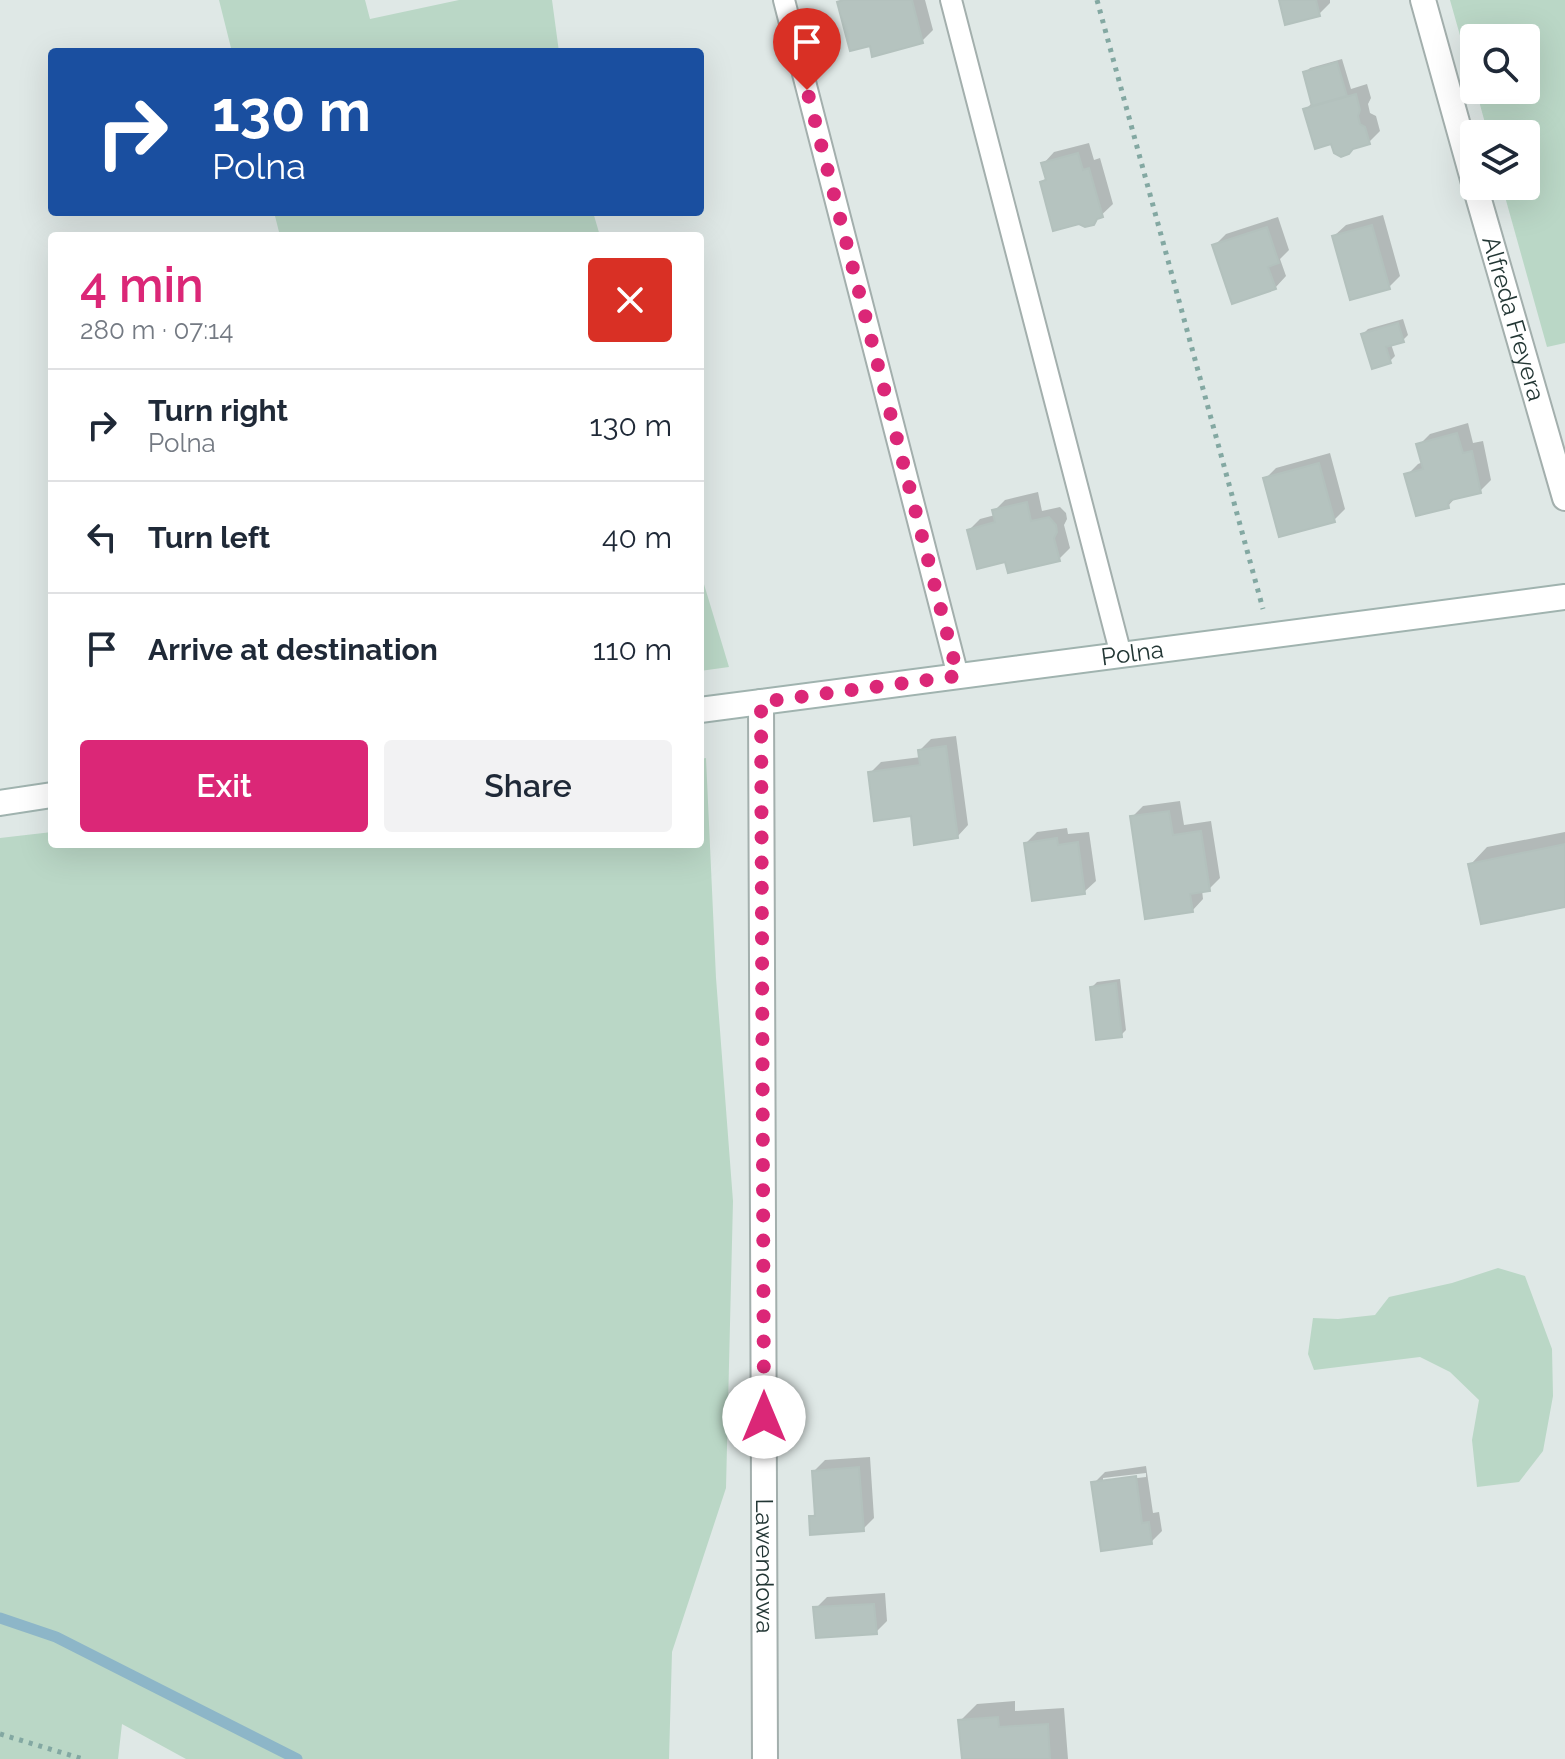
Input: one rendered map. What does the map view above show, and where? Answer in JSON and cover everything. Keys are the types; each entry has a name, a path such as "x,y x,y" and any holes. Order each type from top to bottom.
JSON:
{"street":[{"name":"Alfreda Freyera","path":"1423,0 1460,133"},
{"name":"Alfreda Freyera","path":"1479,200 1565,498"},
{"name":"Polna","path":"704,709 1565,597"},
{"name":"Lawendowa","path":"761,702 765,1759"},
{"path":"0,803 48,796"}],"lane":[{"path":"784,0 958,676"},
{"path":"951,0 1121,655"}],"path":[{"path":"1097,0 1271,634"},
{"path":"0,1734 83,1759"}],"green space":[{"path":"219,0 365,0 370,19 459,0 552,0 558,48 231,48"},
{"path":"1450,0 1565,0 1565,343 1547,347 1506,200 1540,200 1540,120 1484,120 1480,104 1540,104 1540,24 1460,24 1460,35"},
{"path":"275,216 594,216 599,232 279,232"},
{"path":"704,584 729,667 704,670"},
{"path":"704,758 733,1201 726,1488 672,1652 669,1759 186,1759 122,1724 118,1759 0,1759 0,838 48,832 48,848 704,848"},
{"path":"1498,1268 1525,1276 1552,1349 1553,1396 1543,1451 1519,1482 1477,1487 1472,1440 1479,1400 1450,1372 1420,1357 1314,1370 1308,1354 1313,1318 1375,1315 1389,1297 1452,1283"}],"building":[{"path":"912,0 923,43 872,57 870,46 850,51 837,2"},
{"path":"1279,0 1316,0 1320,16 1285,25"},
{"path":"1337,62 1347,96 1312,106 1303,72"},
{"path":"1356,94 1360,124 1365,127 1370,144 1341,157 1334,153 1331,144 1315,149 1303,109"},
{"path":"1078,153 1083,170 1089,168 1103,217 1097,219 1094,225 1085,227 1079,224 1053,231 1040,182 1046,180 1041,163"},
{"path":"1372,225 1390,289 1350,300 1332,236"},
{"path":"1267,227 1279,263 1268,267 1276,289 1232,304 1212,245"},
{"path":"1398,323 1404,342 1386,347 1391,363 1372,369 1361,334"},
{"path":"1457,433 1463,453 1472,451 1481,493 1451,500 1449,508 1416,516 1404,474 1423,469 1416,444"},
{"path":"1319,463 1335,522 1279,537 1263,478"},
{"path":"1027,502 1031,521 1049,517 1056,525 1054,538 1060,561 1008,573 1005,562 977,569 967,530 995,522 992,510"},
{"path":"946,746 958,838 914,845 911,816 874,821 868,772 920,765 918,750"},
{"path":"1169,811 1173,835 1201,831 1210,891 1190,894 1193,912 1145,919 1130,816"},
{"path":"1057,838 1058,845 1078,842 1085,894 1032,901 1024,843"},
{"path":"1565,844 1565,907 1481,924 1468,864"},
{"path":"1116,983 1122,1037 1096,1040 1090,987"},
{"path":"859,1467 864,1531 810,1535 809,1516 815,1516 812,1471"},
{"path":"1136,1476 1142,1523 1149,1522 1152,1544 1101,1551 1091,1482"},
{"path":"874,1604 877,1634 816,1638 813,1607"},
{"path":"998,1717 999,1727 1048,1724 1050,1759 962,1759 958,1720"}],"waterway":[{"path":"0,1618 56,1637 297,1759"}],"route":[{"path":"764,1417 761,702 958,676 807,90"}]}
